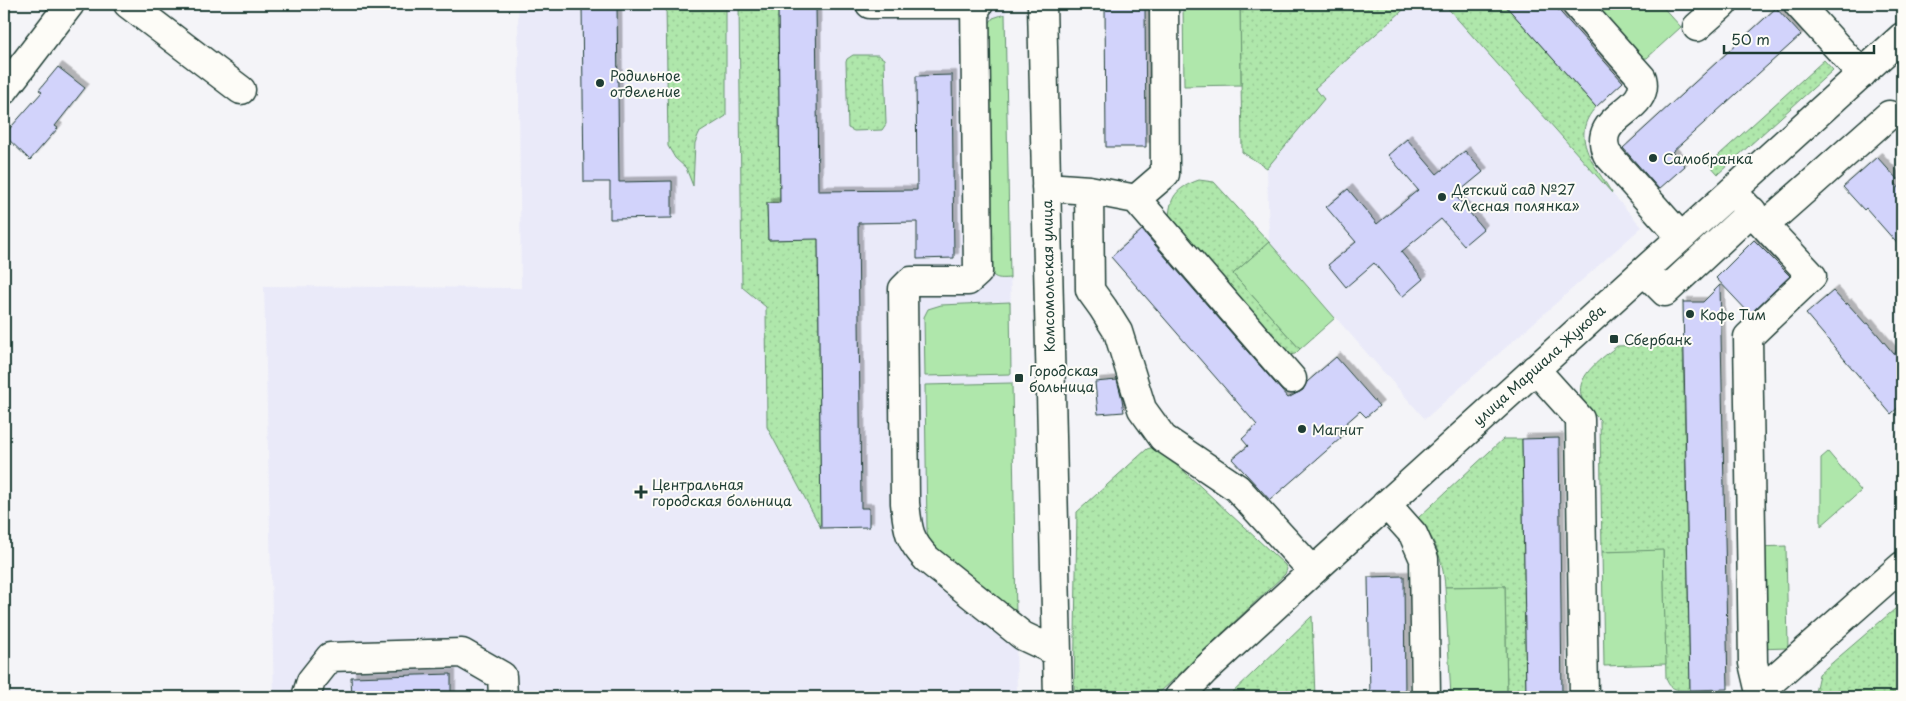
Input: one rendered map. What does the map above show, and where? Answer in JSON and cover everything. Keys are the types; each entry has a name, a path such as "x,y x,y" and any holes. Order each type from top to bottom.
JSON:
{"street":[{"path":"4,90 70,4"},
{"path":"128,4 241,90"},
{"path":"870,4 977,4 978,272 968,280 911,281 903,289 905,503 909,534 917,548 927,559 1023,636 1057,652"},
{"name":"Комсомольская улица","path":"1042,4 1058,697"},
{"path":"1136,199 1165,174 1164,4"},
{"path":"1576,4 1642,78 1644,84 1639,99 1607,128 1603,137 1603,146 1607,154 1680,237"},
{"path":"1697,27 1723,4"},
{"path":"1798,4 1862,74"},
{"name":"улица Маршала Жукова","path":"1179,697 1205,670 1386,504 1902,37"},
{"path":"1644,271 1665,292 1889,115"},
{"path":"1046,187 1089,190 1136,199 1292,379"},
{"path":"1089,190 1090,290 1104,308 1118,332 1142,409 1163,438 1237,488 1313,571"},
{"path":"1732,191 1812,276 1748,338 1753,664 1759,690 1902,566"},
{"path":"1535,369 1580,419 1584,697"},
{"path":"1386,504 1413,534 1424,559 1426,697"},
{"path":"306,697 311,681 330,657 462,653 502,676 503,697"}],"shaded area":[{"name":"Центральная городская больница","path":"518,4 1006,4 1017,697 274,697 264,286 521,288"},
{"name":"Детский сад №27 «Лесная полянка»","path":"1410,4 1444,4 1642,227 1425,419 1269,242 1267,168 1324,99 1315,88"}],"green space":[{"path":"666,4 726,4 726,116 699,133 695,143 693,186 686,168 675,158 668,146"},
{"path":"739,4 778,4 780,203 767,203 768,240 805,239 818,232 821,528 767,427 766,307 742,287"},
{"path":"1183,4 1240,4 1241,85 1184,86"},
{"path":"1240,4 1410,4 1315,88 1324,99 1267,168 1242,152"},
{"path":"1444,4 1504,4 1596,107 1588,118 1584,129 1584,140 1592,161 1612,193"},
{"path":"1594,4 1660,4 1681,27 1647,58 1643,58"},
{"path":"1005,14 1010,278 994,276 988,267 984,31 993,18"},
{"path":"853,55 878,55 884,59 886,124 882,130 854,131 848,128 846,62"},
{"path":"1824,60 1833,70 1718,174 1709,164"},
{"path":"1199,180 1214,182 1269,242 1233,274 1300,349 1295,354 1289,355 1169,222 1170,206 1175,195 1185,186"},
{"path":"1269,242 1335,318 1300,349 1233,274"},
{"path":"1010,302 1011,374 925,376 924,317 928,309 941,305"},
{"path":"1683,344 1690,690 1672,688 1666,678 1663,551 1602,552 1600,420 1589,409 1581,395 1583,380 1592,367 1617,346"},
{"path":"1012,383 1016,617 929,543 927,530 925,385"},
{"path":"1503,439 1522,439 1526,697 1507,697 1505,586 1445,587 1437,550 1418,518"},
{"path":"1154,447 1160,449 1285,565 1287,569 1285,574 1155,697 1074,697 1077,512 1147,449"},
{"path":"1828,452 1861,491 1821,526 1821,458"},
{"path":"1786,546 1788,648 1758,649 1756,547"},
{"path":"1663,550 1666,664 1604,666 1602,552"},
{"path":"1505,586 1507,697 1451,697 1445,587"},
{"path":"1902,603 1902,697 1814,697 1819,674"},
{"path":"1312,616 1315,697 1228,697"}],"building":[{"name":"Родильное отделение","path":"582,4 617,4 619,182 672,181 672,218 610,219 610,182 584,182"},
{"path":"778,4 816,4 818,191 917,190 916,76 952,75 954,258 917,259 917,222 858,223 861,508 869,508 869,527 821,528 818,239 768,240 767,203 780,203"},
{"path":"1105,4 1145,4 1146,147 1106,147"},
{"path":"1504,4 1553,4 1623,82 1596,107"},
{"path":"1776,8 1801,35 1672,152 1685,166 1659,189 1623,148"},
{"path":"58,67 85,88 55,126 58,128 30,160 4,135 42,92 39,90"},
{"path":"1407,139 1437,174 1465,151 1483,172 1455,195 1483,229 1464,245 1441,219 1401,252 1423,279 1402,297 1374,263 1346,287 1328,265 1356,242 1326,207 1348,189 1377,224 1418,190 1388,155"},
{"path":"1877,157 1897,179 1894,182 1902,191 1902,249 1866,208 1864,210 1843,187"},
{"path":"1142,230 1288,398 1303,390 1307,382 1336,357 1379,406 1366,417 1360,411 1336,432 1341,438 1270,500 1232,459 1248,446 1242,439 1257,425 1111,257"},
{"path":"1754,240 1790,276 1750,314 1716,278"},
{"path":"1720,285 1728,689 1690,690 1683,302 1703,302"},
{"path":"1833,291 1866,324 1868,323 1894,354 1902,347 1902,404 1891,414 1806,314"},
{"path":"1117,380 1124,412 1098,414 1095,382"},
{"path":"1559,438 1562,697 1526,697 1522,439"},
{"path":"1404,576 1405,697 1370,697 1368,577"},
{"path":"451,674 451,697 352,697 351,677"}],"place":[{"name":"Родильное отделение","path":"600,83"},
{"name":"Самобранка","path":"1653,158"},
{"name":"Детский сад №27 «Лесная полянка»","path":"1442,197"},
{"name":"Кофе Тим","path":"1690,314"},
{"name":"Сбербанк","path":"1614,339"},
{"name":"Городская больница","path":"1019,378"},
{"name":"Магнит","path":"1302,429"},
{"name":"Центральная городская больница","path":"641,492"}]}
